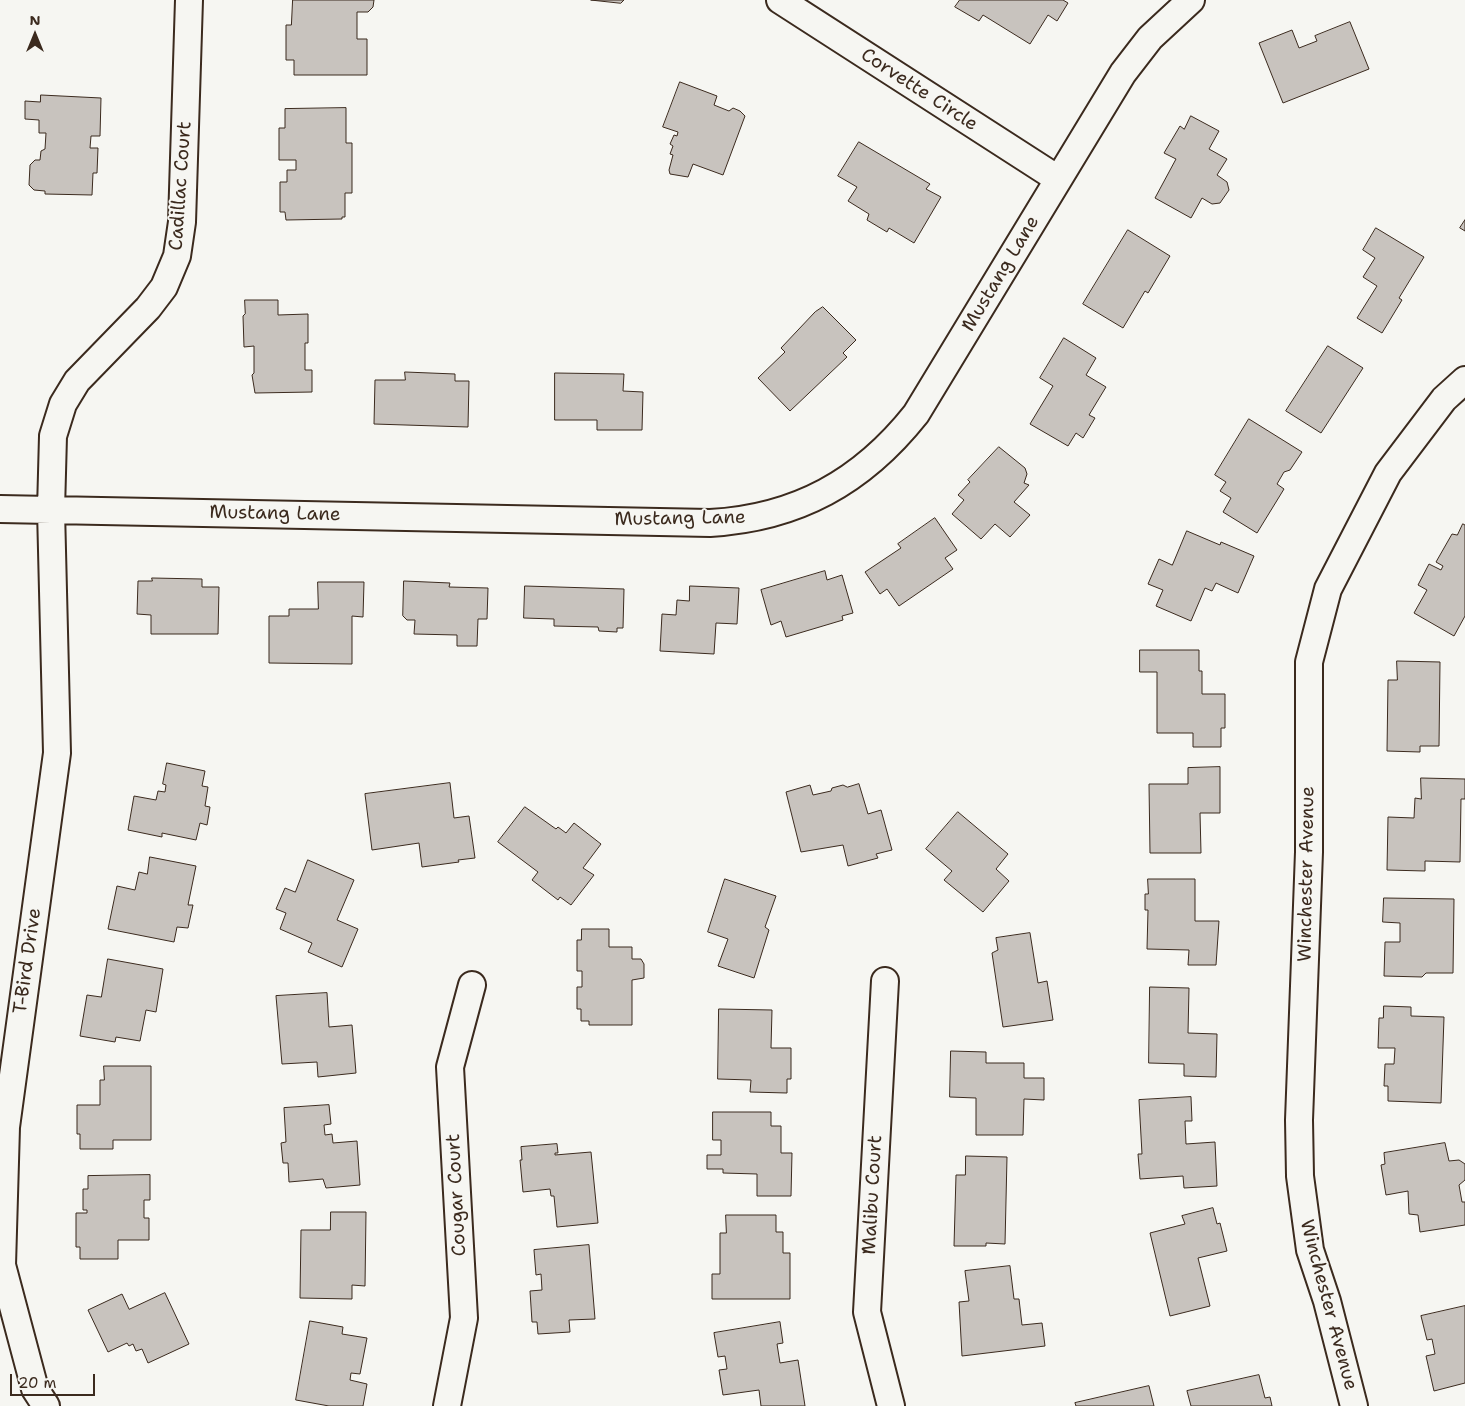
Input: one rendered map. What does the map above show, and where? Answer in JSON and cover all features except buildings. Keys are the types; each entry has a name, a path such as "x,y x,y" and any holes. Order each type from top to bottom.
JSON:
{"street":[{"name":"Cadillac Court","path":"51,510 53,436 69,392 85,370 153,303 164,286 177,256 182,229 188,0"},
{"name":"Corvette Circle","path":"780,0 1058,179"},
{"name":"Mustang Lane","path":"0,509 710,523 754,518 806,503 838,486 874,460 900,435 926,399 1133,58 1163,25 1191,0"},
{"name":"Winchester Avenue","path":"1354,1406 1327,1301 1310,1250 1300,1176 1299,1120 1309,852 1309,662 1328,589 1388,473 1444,399 1465,380"},
{"name":"T-Bird Drive","path":"46,1406 35,1389 2,1265 6,1127 57,753 51,510"},
{"name":"Malibu Court","path":"885,981 867,1312 892,1406"},
{"name":"Cougar Court","path":"447,1406 464,1318 450,1067 472,985"}]}
